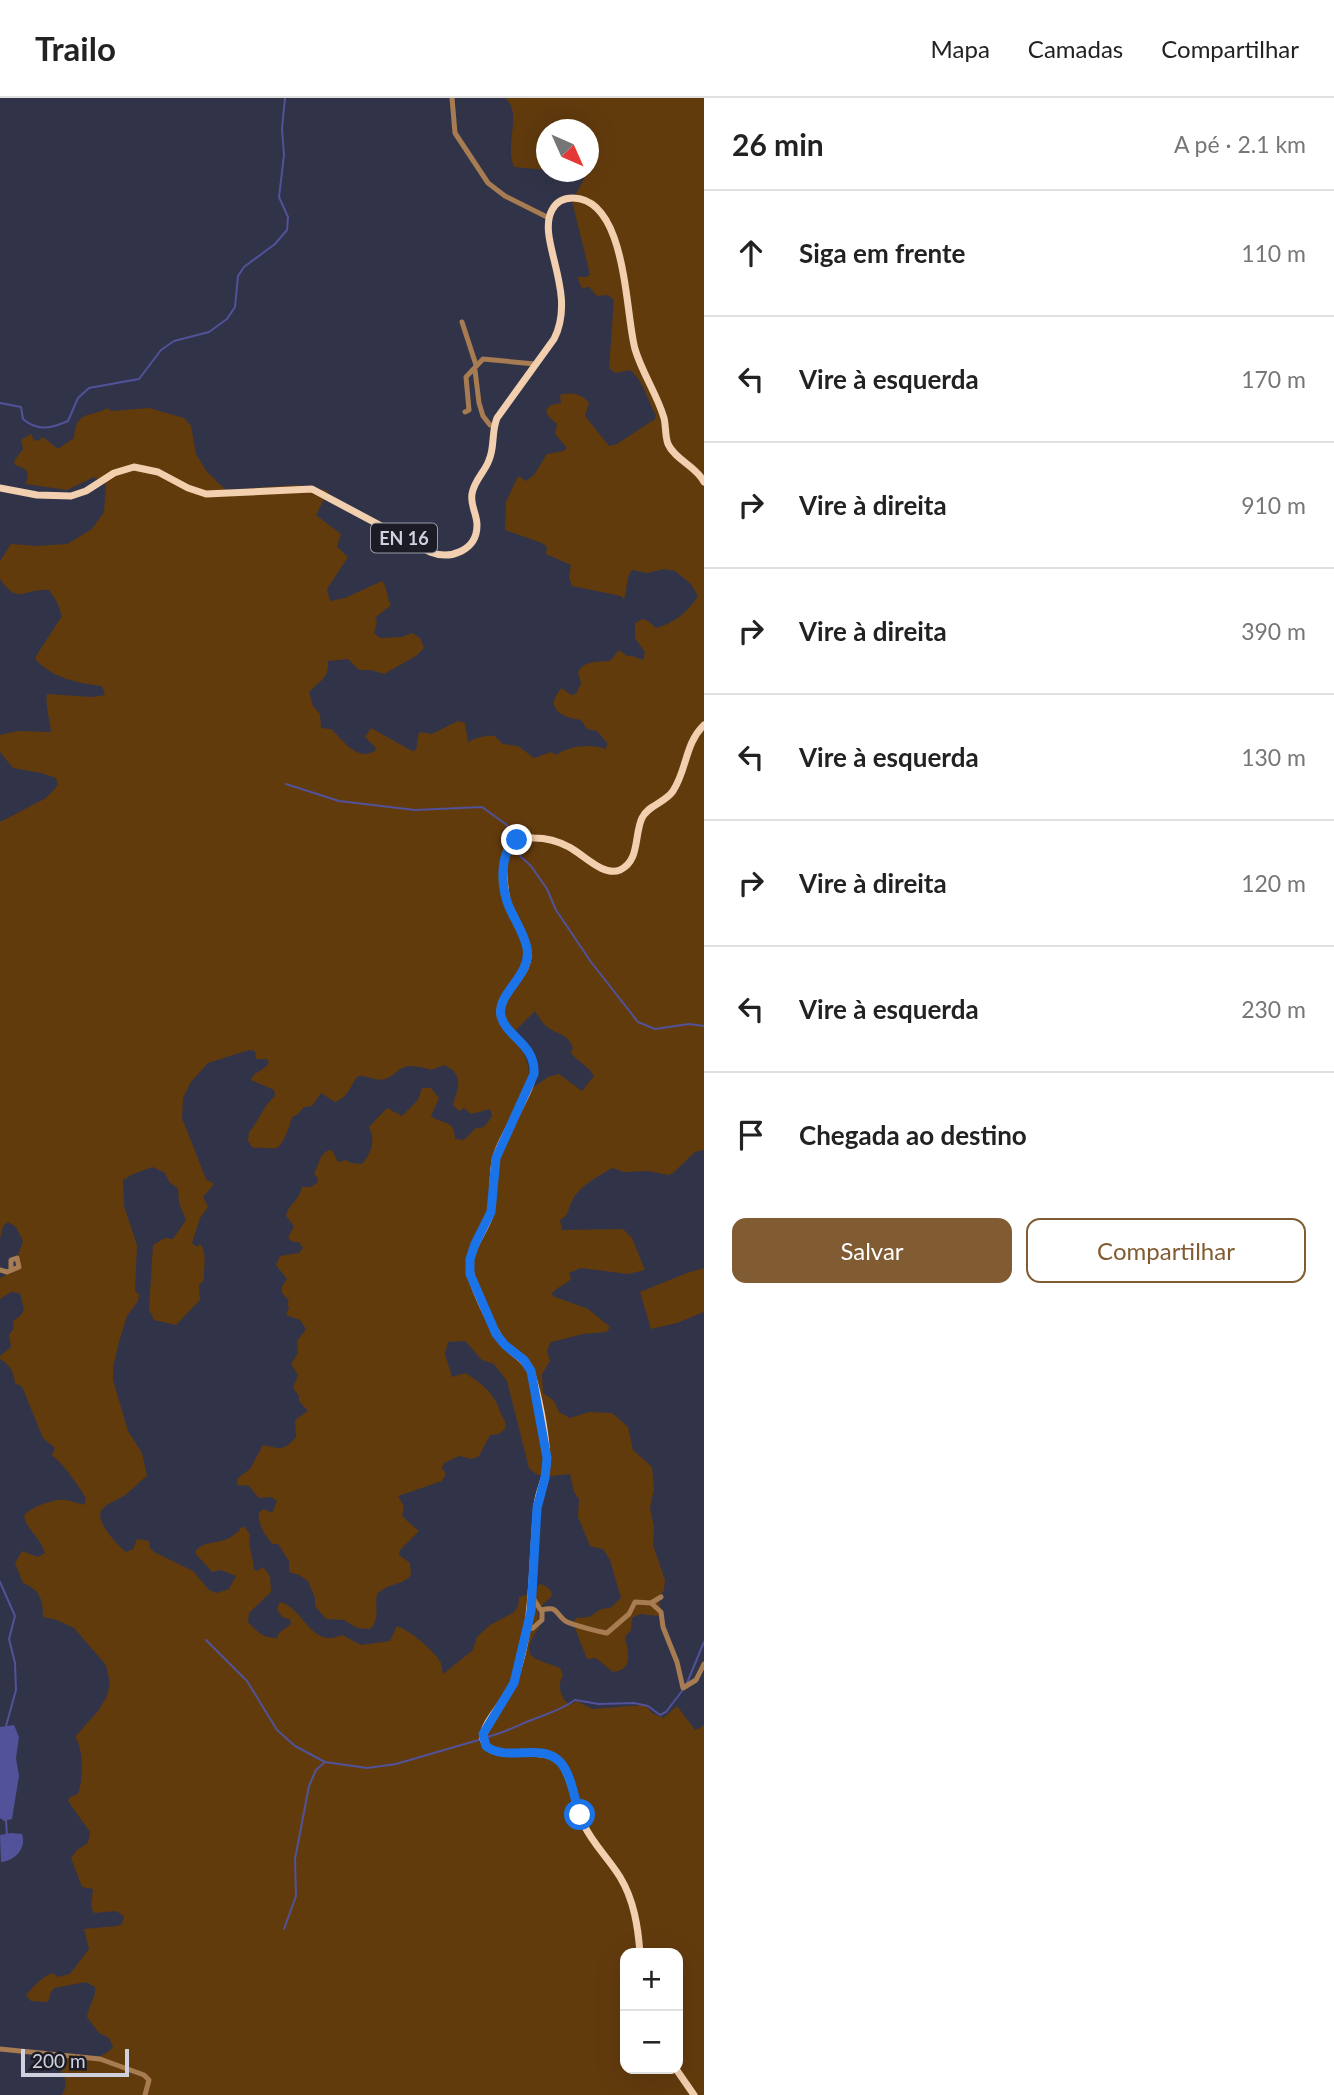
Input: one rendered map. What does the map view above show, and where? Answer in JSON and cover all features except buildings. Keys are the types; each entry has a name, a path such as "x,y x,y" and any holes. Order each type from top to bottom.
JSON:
{"main road":[{"path":"549,218 558,202 571,198 592,204 609,223 618,250 634,347 664,417 669,446 699,473 704,482"},
{"name":"EN 16","path":"0,488 37,495 71,496 86,491 114,473 134,467 158,472 206,494 312,489 430,552 450,556 467,548 477,531 472,490 491,457 494,426 511,396 560,327 563,310 549,218"},
{"path":"640,1948 632,1903 621,1878 586,1829 560,1762 541,1753 497,1752 483,1741 485,1727 514,1683 527,1629 533,1598 537,1508 547,1467 536,1388 528,1365 496,1334 470,1274 470,1259 491,1212 496,1158 531,1083 534,1068 526,1048 504,1023 500,1013 504,1001 523,972 528,954 506,898 504,860 511,844 526,837 558,842 603,869 616,872 624,868 631,860 642,817 673,791 691,742 704,725"},
{"path":"679,2074 694,2095"}],"street":[{"path":"452,98 455,133 488,183 496,191 549,218"},
{"path":"462,322 475,368 483,415 490,425 494,426"},
{"path":"465,412 469,410 466,377 483,359 535,363"},
{"path":"467,388 477,389"},
{"path":"0,1270 7,1272 11,1269"},
{"path":"541,1610 556,1610 564,1621 607,1633 629,1614 635,1602 651,1603 662,1597"},
{"path":"527,1629 541,1620 541,1610 533,1598"},
{"path":"651,1603 661,1612 663,1627 677,1662 683,1688 696,1680 704,1664"},
{"path":"0,2049 100,2059 144,2074 149,2080 145,2095"}],"shaded area":[{"path":"505,98 704,98 704,1150 695,1152 668,1175 648,1171 624,1172 612,1168 590,1182 575,1196 567,1214 560,1220 562,1230 623,1229 632,1238 645,1270 628,1274 581,1268 569,1273 571,1279 554,1291 553,1296 588,1309 609,1326 609,1329 606,1332 583,1334 551,1342 547,1350 550,1361 542,1374 543,1393 554,1401 559,1412 570,1418 589,1412 612,1413 628,1427 633,1450 652,1467 654,1489 650,1508 654,1527 653,1545 665,1580 664,1590 658,1599 659,1616 640,1614 632,1618 631,1630 625,1637 627,1664 620,1671 613,1672 596,1658 587,1659 573,1623 576,1618 589,1617 601,1609 610,1608 621,1598 610,1560 603,1549 590,1546 578,1517 579,1499 574,1492 570,1474 543,1476 529,1468 507,1381 494,1364 482,1360 465,1341 448,1342 445,1354 452,1377 465,1373 488,1390 505,1421 505,1429 499,1434 490,1435 479,1456 472,1459 459,1456 444,1463 442,1468 446,1474 442,1481 398,1496 404,1506 402,1515 419,1531 400,1550 399,1555 410,1563 411,1575 377,1594 376,1617 370,1629 357,1628 344,1620 326,1619 315,1606 315,1598 308,1581 289,1572 289,1561 260,1525 259,1512 264,1509 272,1513 277,1501 271,1497 259,1498 249,1486 237,1485 238,1478 250,1469 263,1445 281,1448 292,1442 296,1437 295,1420 308,1411 293,1388 298,1375 291,1364 298,1353 297,1341 306,1329 300,1320 286,1315 289,1301 282,1293 282,1286 287,1279 276,1265 280,1256 299,1253 303,1248 299,1242 288,1238 294,1226 286,1216 287,1212 302,1187 311,1187 317,1183 318,1178 314,1174 325,1152 332,1150 338,1162 346,1160 362,1164 372,1147 369,1127 387,1108 402,1116 418,1100 422,1088 431,1088 439,1098 431,1116 450,1125 455,1139 464,1140 476,1128 486,1125 492,1116 490,1109 471,1114 464,1108 459,1111 453,1105 458,1078 444,1065 431,1070 404,1067 382,1080 358,1076 346,1094 335,1102 321,1093 312,1106 304,1107 292,1117 277,1148 253,1148 248,1141 249,1132 275,1096 274,1090 251,1080 269,1063 267,1059 256,1059 255,1051 249,1050 208,1063 191,1082 183,1098 182,1118 206,1179 214,1184 203,1197 208,1207 200,1218 192,1243 197,1247 200,1244 205,1256 204,1280 199,1285 200,1300 176,1325 154,1320 149,1309 153,1245 165,1238 173,1239 186,1220 179,1203 178,1188 170,1183 165,1173 153,1167 133,1174 123,1180 124,1206 137,1245 135,1290 139,1295 138,1301 127,1316 119,1342 113,1380 128,1431 142,1453 147,1476 125,1495 106,1506 100,1515 108,1533 126,1552 133,1549 137,1539 149,1541 154,1552 193,1571 209,1590 217,1593 229,1589 236,1576 221,1570 212,1572 196,1554 196,1550 206,1544 228,1539 245,1527 250,1535 254,1569 257,1571 263,1567 270,1576 271,1592 249,1613 248,1622 261,1634 277,1638 279,1633 291,1624 290,1619 282,1617 277,1609 280,1602 294,1610 322,1637 342,1635 361,1645 390,1641 397,1626 415,1636 433,1653 441,1663 443,1674 473,1650 477,1637 490,1625 513,1613 518,1607 519,1597 527,1595 540,1584 550,1590 552,1596 538,1609 539,1627 529,1651 536,1659 560,1668 563,1675 560,1691 569,1705 577,1701 592,1709 645,1705 652,1713 663,1718 677,1706 695,1730 704,1723 704,2095 62,2095 65,2082 55,2062 58,2056 94,2058 113,2047 109,2038 99,2033 87,2017 95,1987 86,1982 54,1988 48,2002 31,2001 26,1995 52,1973 58,1977 70,1974 89,1949 84,1929 117,1926 122,1924 124,1916 116,1911 94,1913 91,1907 93,1889 82,1887 71,1858 88,1843 90,1832 68,1801 70,1797 78,1794 81,1781 81,1756 75,1737 98,1711 107,1696 110,1683 106,1665 74,1628 43,1617 39,1596 23,1583 15,1563 22,1551 38,1557 45,1553 26,1521 24,1516 27,1513 37,1506 56,1500 84,1505 86,1498 65,1468 52,1456 55,1448 43,1438 23,1389 15,1384 11,1369 0,1359 11,1347 9,1335 14,1328 13,1321 24,1310 20,1293 11,1292 0,1299 0,1278 19,1268 18,1255 23,1241 16,1227 8,1222 3,1226 0,1239 0,822 46,798 58,785 56,778 13,768 0,752 0,735 18,731 51,732 47,694 91,697 105,695 102,686 66,679 36,660 62,616 57,602 49,590 23,594 12,592 0,579 0,561 11,544 67,544 92,529 104,512 106,484 94,477 67,490 26,484 28,474 25,469 15,465 14,461 23,449 21,440 31,434 34,440 38,441 43,437 58,449 74,438 77,423 81,419 108,408 111,411 149,408 184,418 191,426 196,454 207,472 226,490 298,485 328,491 316,515 341,534 337,547 348,557 327,589 330,601 345,598 382,581 391,605 375,618 377,622 374,633 380,638 402,637 412,633 420,638 424,648 416,656 384,674 359,670 348,659 328,661 326,675 309,692 313,706 320,714 321,728 331,729 351,748 362,754 375,751 376,748 365,737 371,728 412,751 416,750 419,732 432,734 458,721 465,723 468,742 495,736 503,744 518,746 534,758 551,752 557,755 566,749 580,746 605,749 608,744 597,731 587,729 581,720 567,717 557,710 554,701 557,695 562,688 571,695 576,694 581,683 578,672 581,668 592,662 610,661 619,650 627,656 643,660 645,652 635,638 635,623 643,619 656,628 662,626 680,616 698,596 691,584 675,571 664,569 647,573 632,570 628,576 624,599 621,596 572,586 569,577 571,565 546,554 547,547 542,543 505,530 506,502 518,476 526,481 534,475 547,454 567,448 555,434 557,424 548,416 546,410 551,405 561,403 560,395 576,394 589,403 585,416 609,446 617,444 655,419 656,415 635,374 630,370 615,373 609,368 614,300 608,295 597,296 589,287 582,288 577,277 587,277 590,274 572,201 582,182 599,182 599,119 536,119 536,169 514,167 511,158 513,111","holes":["535,1011 542,1021 569,1040 573,1049 570,1052 594,1076 582,1091 559,1074 548,1077 534,1087 529,1082 525,1055 514,1032"]},
{"path":"704,1268 704,1312 677,1323 651,1329 640,1292"},
{"path":"14,1725 19,1737 16,1758 19,1776 12,1819 4,1821 0,1818 0,1727"},
{"path":"22,1834 23,1844 19,1853 1,1862 0,1835"}],"waterway":[{"path":"0,403 21,407 23,419 34,426 45,428 68,421 78,398 89,388 139,379 161,350 174,341 209,332 227,319 235,307 238,276 244,267 275,244 287,230 288,217 279,197 284,155 282,129 285,98"},
{"path":"286,784 339,801 415,810 482,807 507,825 513,838"},
{"path":"515,843 521,857 547,889 556,910 591,962 638,1022 655,1029 689,1024 704,1026"},
{"path":"0,1582 15,1616 9,1639 15,1663 16,1690 6,1726"},
{"path":"206,1640 247,1681 277,1730 295,1746 325,1762 367,1768 396,1764 482,1739"},
{"path":"687,1683 704,1642"},
{"path":"487,1737 555,1711 575,1700 599,1704 634,1703 648,1706 660,1715 666,1712 682,1691"},
{"path":"284,1929 296,1896 295,1859 309,1786 316,1770 325,1762"},
{"path":"6,1820 7,1836"}],"route":[{"path":"517,840 511,844 504,860 506,898 528,954 523,972 504,1001 500,1013 504,1023 530,1054 534,1074 499,1148 491,1212 475,1244 470,1259 470,1274 496,1334 524,1360 531,1371 536,1388 547,1467 537,1508 533,1598 527,1629 514,1683 485,1727 483,1741 491,1750 497,1752 541,1753 554,1757 563,1766 568,1777 580,1815"}]}
